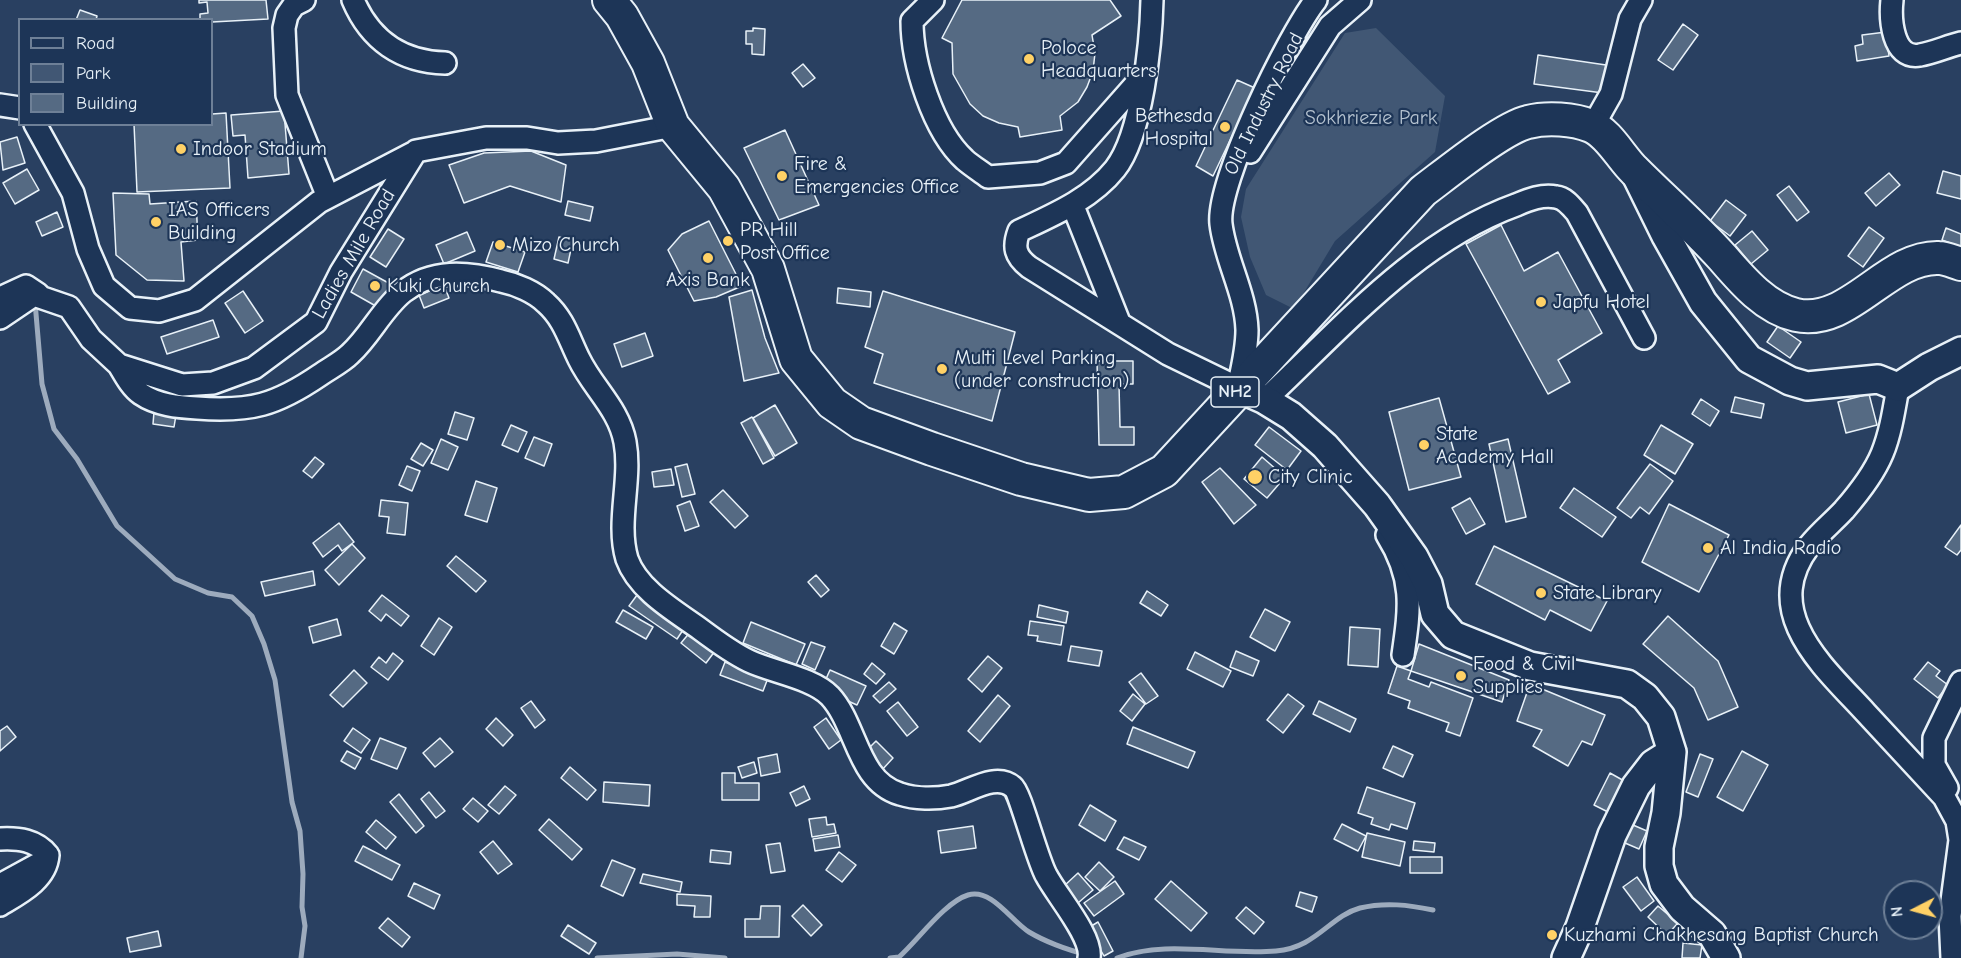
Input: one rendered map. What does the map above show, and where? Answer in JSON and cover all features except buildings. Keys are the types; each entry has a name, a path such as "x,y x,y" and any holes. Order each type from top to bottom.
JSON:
{"highway":[{"name":"NH2","path":"609,0 622,16 648,63 672,126 724,188 768,269 796,359 832,403 861,423 1021,479 1089,495 1124,492 1164,471 1252,394 1423,191 1466,159 1527,122 1550,119 1593,126"},
{"path":"1593,126 1634,171 1694,227 1746,284 1768,302 1796,315 1822,314 1852,301 1893,273 1918,260 1941,258 1961,264"}],"main road":[{"path":"1634,171 1666,236 1703,302 1749,359 1790,381 1807,386 1878,379 1898,387 1929,367 1961,351"},
{"path":"1252,394 1292,416 1325,446 1364,491 1414,557 1428,584 1436,614 1453,635 1530,666 1627,684 1645,697 1661,717 1672,752 1666,813 1659,847 1659,866 1664,884 1682,908 1712,934 1726,958"},
{"path":"1566,958 1580,927 1612,835 1636,786 1653,764 1672,752"}],"street":[{"path":"304,0 294,5 287,15 284,28 286,95 328,197"},
{"path":"353,0 365,25 391,49 421,62 445,63"},
{"path":"933,0 912,21 912,45 922,82 941,128 964,159 988,177 1040,173 1066,163 1143,76"},
{"path":"1152,0 1152,25 1138,116 1129,143 1115,169 1073,206 1019,231 1014,244 1018,259 1168,354 1252,394 1420,257 1483,219 1538,197 1557,197 1569,203 1577,213 1644,338"},
{"name":"Old Industry Road","path":"1252,394 1246,351 1247,328 1220,223 1227,180 1238,151 1283,58 1316,0"},
{"path":"1227,180 1246,159 1330,26 1360,0"},
{"path":"1593,126 1611,94 1630,19 1641,0"},
{"path":"1892,0 1890,17 1893,35 1908,53 1919,56 1961,43"},
{"path":"0,105 18,108"},
{"path":"36,126 73,193 88,249 104,286 130,308 159,311 195,300 328,197 416,151 486,138 527,138 558,143 596,141 672,126"},
{"name":"Ladies Mile Road","path":"0,298 26,286 46,299 69,307 91,339 119,365 182,385 213,383 254,368 316,322 341,272 416,151"},
{"path":"1073,206 1119,322"},
{"path":"119,365 140,394 175,407 237,409 272,404 309,383 351,353 402,293 430,279 451,273 466,273 506,282 537,296 564,324 579,360 621,426 626,446 628,484 624,537 627,559 635,574 669,606 718,643 748,661 826,692 839,708 875,781 899,794 925,798 951,796 993,782 1010,783 1017,791 1033,846 1045,874 1084,935 1091,952 1089,958"},
{"path":"0,318 34,295 46,299"},
{"path":"1898,387 1890,435 1874,472 1809,547 1800,564 1791,585 1794,618 1808,651 1944,797 1957,821"},
{"path":"1364,491 1397,550 1408,589 1410,607 1403,655"},
{"path":"1952,958 1950,916 1960,840 1947,788 1934,765 1933,754 1934,738 1961,682"},
{"path":"0,839 26,841 40,845 48,859 47,866 37,879 0,905"},
{"path":"0,885 48,859"}],"green space":[{"name":"Sokhriezie Park","path":"1376,28 1445,96 1435,152 1335,241 1294,309 1266,295 1250,257 1241,217 1246,189 1345,33"}],"waterway":[{"path":"35,302 42,384 54,429 77,459 117,526 175,579 208,593 232,597 252,616 264,644 275,680 292,802 300,831 303,874 302,907 305,926 301,958"},
{"path":"890,958 899,957 950,905 968,895 977,894 993,901 1029,932 1063,948 1085,954"},
{"path":"1117,958 1136,952 1155,950 1256,952 1290,949 1312,938 1349,912 1360,908 1397,905 1433,910"},
{"path":"597,958 677,954 725,958"}],"place":[{"name":"Poloce Headquarters","path":"1029,59"},
{"name":"Bethesda Hospital","path":"1225,127"},
{"name":"Indoor Stadium","path":"181,149"},
{"name":"Fire & Emergencies Office","path":"782,176"},
{"name":"IAS Officers Building","path":"156,222"},
{"name":"PR Hill Post Office","path":"728,241"},
{"name":"Mizo Church","path":"500,245"},
{"name":"Axis Bank","path":"708,258"},
{"name":"Kuki Church","path":"375,286"},
{"name":"Japfu Hotel","path":"1541,302"},
{"name":"Multi Level Parking (under construction)","path":"942,369"},
{"name":"State Academy Hall","path":"1424,445"},
{"name":"City Clinic","path":"1255,477"},
{"name":"Al India Radio","path":"1708,548"},
{"name":"State Library","path":"1541,593"},
{"name":"Food & Civil Supplies","path":"1461,676"},
{"name":"Kuzhami Chakhesang Baptist Church","path":"1552,935"}]}
